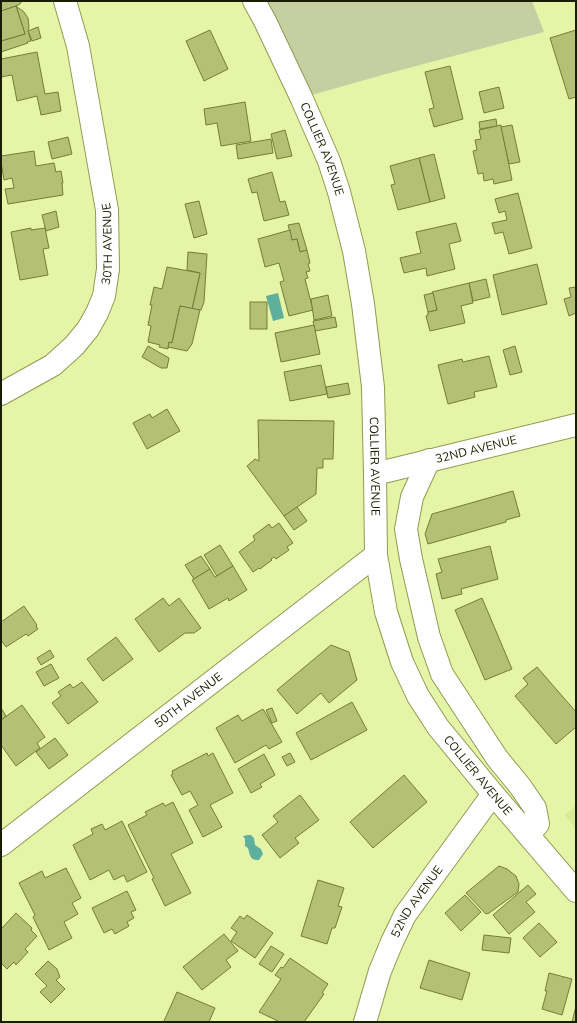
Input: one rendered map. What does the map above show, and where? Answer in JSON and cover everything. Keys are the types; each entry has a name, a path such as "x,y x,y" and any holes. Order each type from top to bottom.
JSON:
{"street":[{"name":"30TH AVENUE","path":"1,394 53,365 74,346 88,329 104,296 108,269 107,210 78,46 65,1"},
{"name":"COLLIER AVENUE","path":"254,1 278,49 329,161 354,251 363,304 373,387 376,555 386,612 402,662 418,696 438,727 576,891"},
{"name":"32ND AVENUE","path":"375,474 576,425"},
{"path":"429,460 412,497 406,529 411,559 429,637 442,674 497,758 520,786 535,808 538,824 528,835"},
{"name":"50TH AVENUE","path":"1,845 376,555"},
{"name":"52ND AVENUE","path":"365,1022 380,971 405,915 493,794"}],"shaded area":[{"path":"253,1 532,1 544,32 301,98"},
{"path":"576,805 576,830 565,815"}],"water":[{"path":"278,293 284,318 273,321 266,296"},
{"path":"251,835 254,838 255,845 261,849 263,854 259,860 254,860 252,858 248,848 245,846 245,839 243,836"}],"building":[{"path":"1,1 22,1 16,6 1,11"},
{"path":"16,6 24,12 28,18 28,31 31,41 1,52 1,41 25,34"},
{"path":"16,6 25,34 1,41 1,11"},
{"path":"38,27 41,38 32,41 28,31"},
{"path":"210,30 228,69 204,81 186,41"},
{"path":"576,30 576,97 569,99 550,38"},
{"path":"37,52 45,94 58,92 61,111 41,115 37,96 17,101 12,75 1,77 1,59"},
{"path":"450,66 463,119 434,127 429,109 434,108 425,72"},
{"path":"499,87 504,108 484,113 479,92"},
{"path":"245,102 251,141 221,146 217,123 206,125 204,109"},
{"path":"496,119 497,126 480,129 479,122"},
{"path":"501,125 512,180 494,184 493,179 484,181 483,173 478,174 473,151 477,150 475,140 481,139 479,130"},
{"path":"512,125 520,162 509,164 501,127"},
{"path":"285,130 292,156 277,159 271,134"},
{"path":"68,137 72,154 52,159 48,142"},
{"path":"271,139 273,153 238,159 236,145"},
{"path":"34,151 36,166 54,163 56,172 61,171 63,195 8,204 5,189 14,188 12,178 4,180 1,156"},
{"path":"434,154 445,198 430,202 419,158"},
{"path":"419,158 430,202 398,210 391,185 395,184 390,166"},
{"path":"272,172 280,202 285,201 289,215 264,221 257,192 252,193 248,179"},
{"path":"518,193 532,248 509,254 503,232 495,234 492,223 507,220 505,211 499,213 495,199"},
{"path":"199,201 207,234 194,238 185,204"},
{"path":"56,211 59,227 46,231 42,215"},
{"path":"299,223 307,250 300,252 297,239 292,240 288,225"},
{"path":"456,223 461,241 449,244 455,269 427,276 426,268 404,273 400,258 421,253 416,232"},
{"path":"31,228 31,230 45,228 49,248 43,249 48,275 20,280 11,232"},
{"path":"290,230 292,240 297,239 300,252 307,250 310,271 306,272 308,278 305,279 313,310 289,316 280,282 284,281 279,263 265,267 258,239"},
{"path":"188,252 207,254 204,302 201,310 192,309 200,273 187,270"},
{"path":"537,264 547,304 502,315 493,275"},
{"path":"167,267 200,273 192,309 180,306 172,343 169,342 168,349 148,342 151,326 148,325 152,305 150,305 154,287 162,289"},
{"path":"486,279 490,297 473,301 469,283"},
{"path":"469,283 473,303 461,306 465,323 430,331 426,316 428,315 428,312 437,310 432,292"},
{"path":"576,287 576,313 569,316 564,299 571,297 569,288"},
{"path":"433,293 437,310 428,312 424,295"},
{"path":"328,295 332,316 314,320 311,299"},
{"path":"250,302 267,302 267,329 250,329"},
{"path":"180,306 200,310 192,344 187,351 168,347 169,342 172,343"},
{"path":"335,317 337,327 315,331 313,321"},
{"path":"314,325 320,354 281,362 275,333"},
{"path":"148,346 169,358 167,368 161,368 142,357"},
{"path":"515,346 522,372 510,375 503,350"},
{"path":"489,356 497,387 474,392 475,397 448,404 438,365 462,359 463,362"},
{"path":"321,365 327,394 290,401 284,372"},
{"path":"348,383 350,394 328,398 326,387"},
{"path":"167,409 180,431 147,449 133,423 150,414 152,418"},
{"path":"258,420 334,421 333,459 323,459 323,468 317,468 316,494 284,516 247,466 255,459 259,461"},
{"path":"513,491 520,516 506,520 506,522 428,544 425,534 432,514"},
{"path":"297,507 307,521 294,530 284,516"},
{"path":"279,523 293,543 287,547 289,550 276,559 274,557 260,569 259,568 253,572 239,552 255,540 253,536 269,524 272,528"},
{"path":"220,545 233,566 217,576 204,555"},
{"path":"490,546 498,579 461,589 462,594 442,599 436,574 442,572 438,559"},
{"path":"201,556 210,569 194,579 185,565"},
{"path":"233,566 247,590 229,601 228,598 209,609 192,580 210,569 215,577"},
{"path":"163,598 169,606 179,598 201,628 194,633 185,633 159,652 135,619"},
{"path":"482,598 512,669 485,680 455,610"},
{"path":"24,606 37,625 36,626 38,629 28,636 26,634 6,647 1,640 1,622"},
{"path":"116,637 133,659 103,681 87,659"},
{"path":"331,645 349,652 357,680 329,703 321,693 297,714 277,690"},
{"path":"50,650 54,657 41,665 37,658"},
{"path":"51,664 59,678 44,686 36,672"},
{"path":"537,667 576,712 576,727 556,744 515,696 528,684 523,678"},
{"path":"82,682 98,702 68,724 52,703 61,696 58,692 70,684 73,688"},
{"path":"352,702 367,730 311,760 296,733"},
{"path":"22,705 45,737 37,743 40,748 16,766 1,745 1,720"},
{"path":"1,708 6,716 1,720"},
{"path":"272,708 277,721 272,723 266,710"},
{"path":"263,709 282,742 269,749 266,745 235,763 216,728 238,715 242,721"},
{"path":"55,738 68,755 49,769 36,752"},
{"path":"207,753 208,756 213,753 233,793 210,805 222,827 203,837 189,810 198,805 190,791 182,795 171,775 173,774 172,771"},
{"path":"290,753 295,762 287,766 282,757"},
{"path":"264,754 275,775 260,784 262,787 251,793 238,769"},
{"path":"404,775 427,802 373,848 350,822"},
{"path":"300,795 319,820 295,838 299,843 280,858 262,835 278,822 273,816"},
{"path":"173,802 193,843 171,854 191,893 165,906 152,879 154,878 128,825 147,815 145,812 163,803 165,806"},
{"path":"122,821 147,872 127,882 124,875 114,880 109,870 90,880 73,845 93,834 91,829 102,824 105,830"},
{"path":"499,866 507,869 516,876 519,884 518,892 486,914 466,893"},
{"path":"66,868 81,898 72,903 78,914 64,922 72,938 49,950 33,917 35,915 19,883 42,871 45,878"},
{"path":"318,880 344,888 338,906 342,907 335,928 332,928 327,944 301,936"},
{"path":"528,885 536,894 526,902 535,912 509,934 493,915"},
{"path":"127,891 136,910 131,912 134,918 127,922 129,926 115,934 112,929 104,933 92,908"},
{"path":"465,895 481,912 461,931 445,913"},
{"path":"16,913 32,928 31,930 37,936 25,949 28,952 16,965 14,962 7,969 1,963 1,929"},
{"path":"247,915 273,933 255,958 231,941 237,932 231,928 240,916 244,919"},
{"path":"539,923 557,942 540,957 523,938"},
{"path":"224,934 238,951 226,960 231,967 202,990 183,967"},
{"path":"484,935 511,938 509,953 482,950"},
{"path":"271,946 284,954 272,972 259,964"},
{"path":"290,958 328,984 322,993 324,994 304,1022 280,1022 259,1012 281,979 275,975 281,967 283,968"},
{"path":"429,960 470,973 462,1000 420,988"},
{"path":"48,961 57,969 60,977 56,980 65,989 51,1003 40,992 47,986 35,974"},
{"path":"549,973 572,979 562,1015 542,1009 547,991 545,991"},
{"path":"177,992 215,1008 209,1022 164,1021"},
{"path":"576,1006 576,1022 572,1022"}]}
